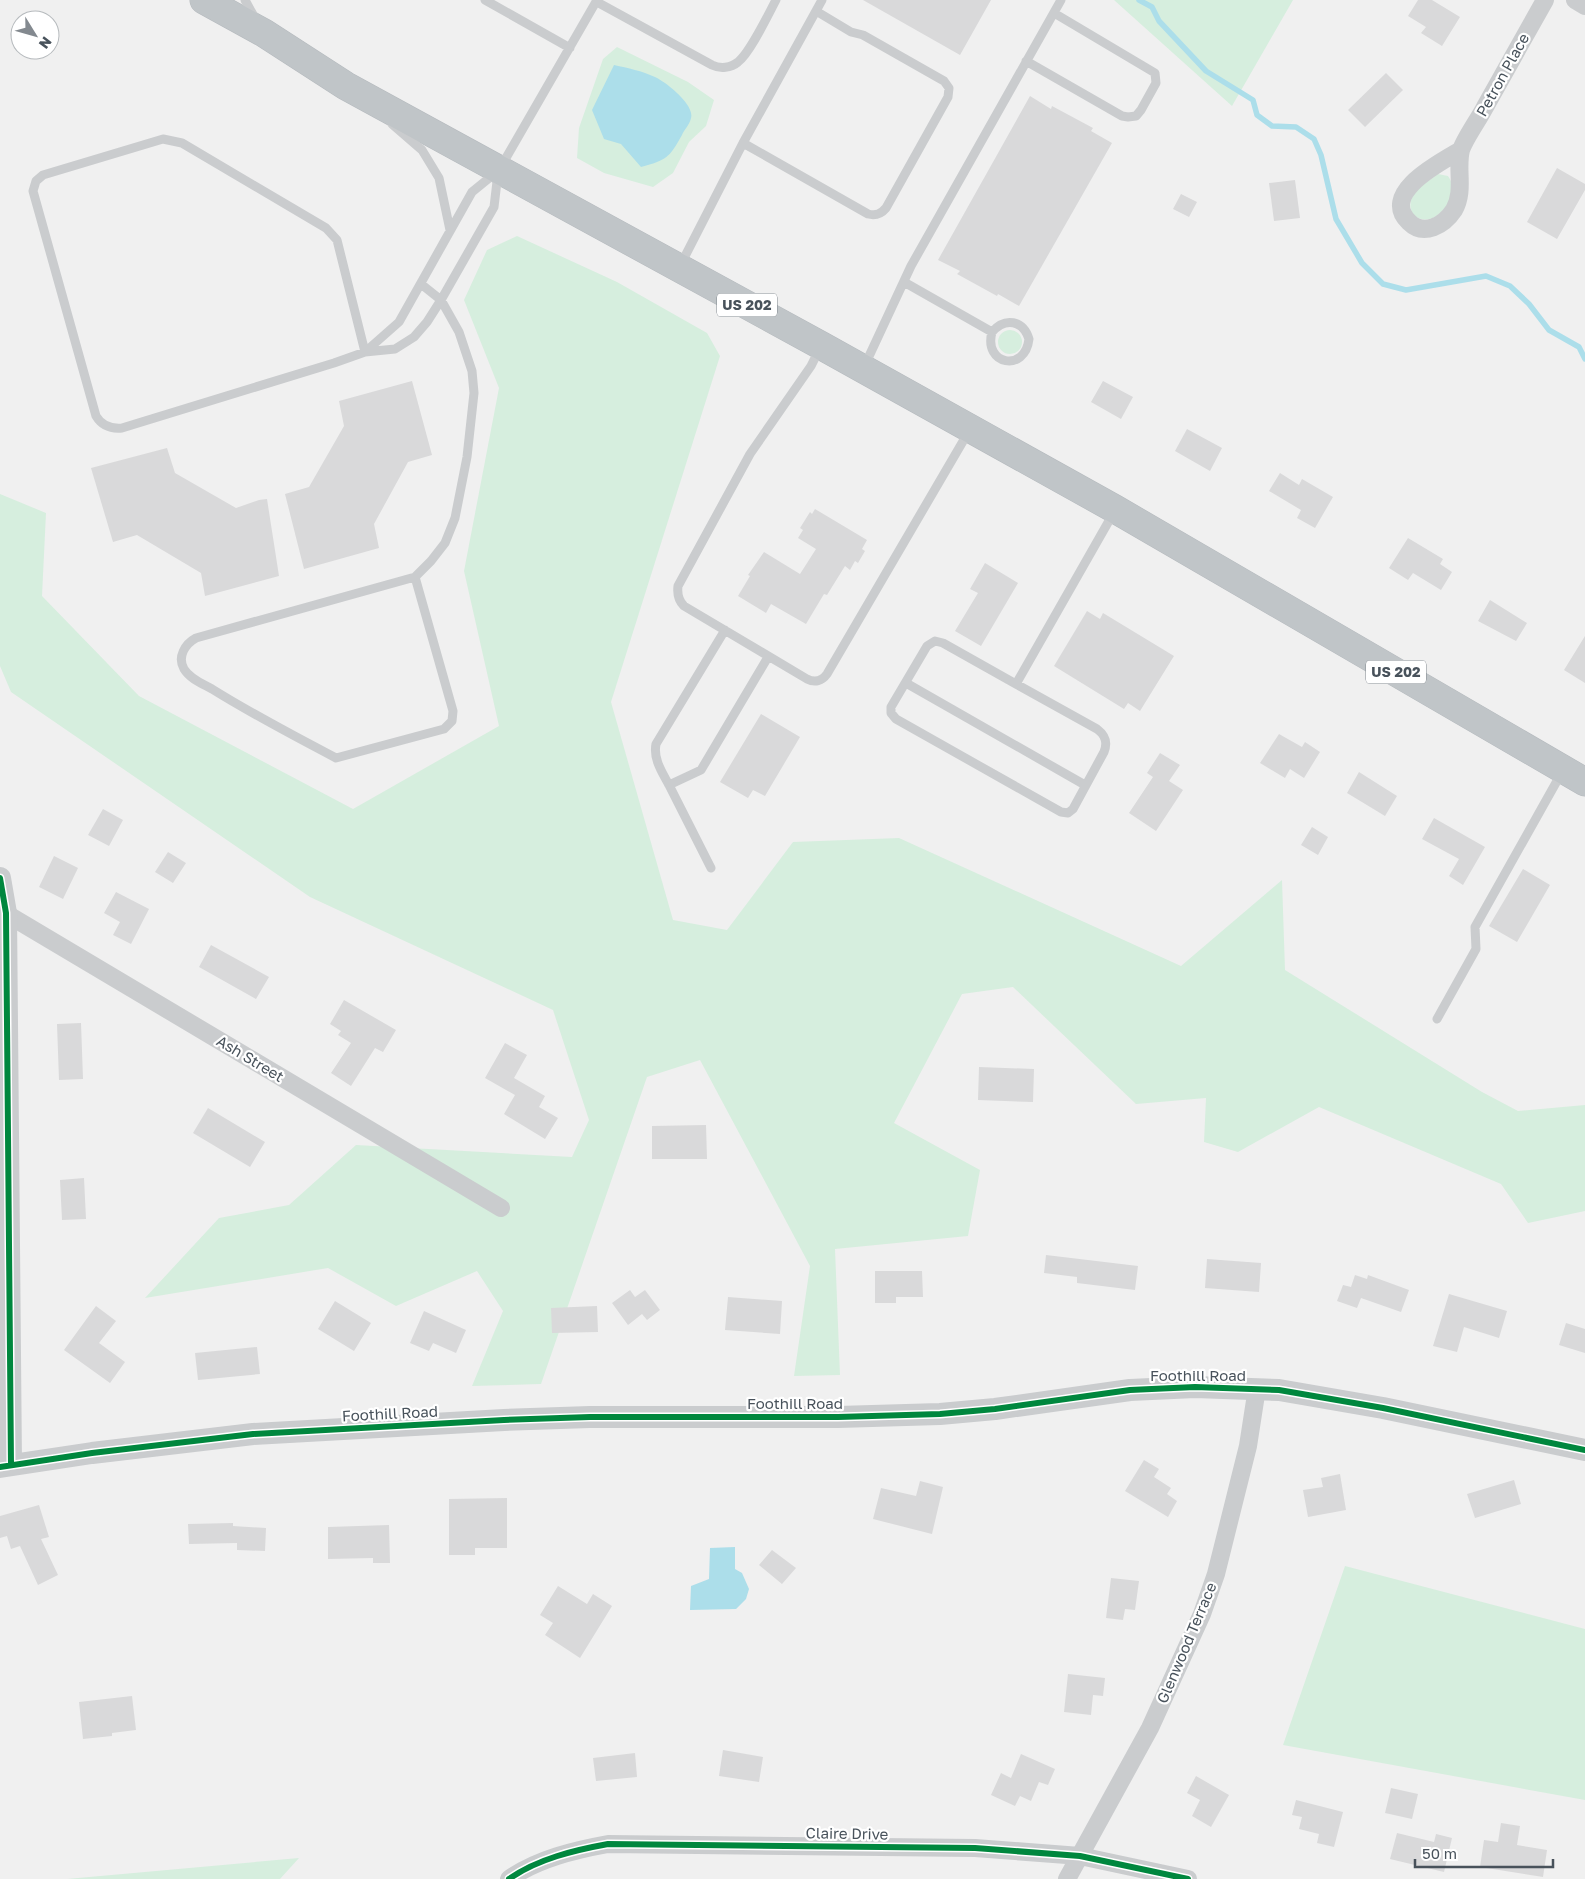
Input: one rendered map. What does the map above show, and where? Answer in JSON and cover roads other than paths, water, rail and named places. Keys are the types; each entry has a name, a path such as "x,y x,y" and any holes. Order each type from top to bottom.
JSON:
{"highway":[{"name":"US 202","path":"204,0 264,33 346,86 822,346 1115,509 1574,776"}],"street":[{"name":"Petron Place","path":"1461,150 1545,0"},
{"path":"1575,0 1585,6"},
{"path":"0,878 3,911 5,1465"},
{"name":"Ash Street","path":"3,911 500,1208"},
{"name":"Foothill Road","path":"5,1465 253,1434 590,1417 838,1417 940,1414 995,1409 1130,1390 1195,1387 1279,1390 1375,1407 1585,1450"},
{"name":"Glenwood Terrace","path":"1067,1879 1150,1728 1202,1614 1216,1574 1248,1446 1257,1388"},
{"name":"Claire Drive","path":"509,1879 536,1865 582,1848 608,1844 975,1848 1080,1856 1188,1879"}],"lane":[{"path":"245,0 264,33"},
{"path":"485,0 570,48"},
{"path":"366,352 399,322 472,192 499,170 597,1 712,65 720,67 732,65 743,58 776,0"},
{"path":"679,268 822,0"},
{"path":"862,369 904,282 1061,0"},
{"path":"744,143 868,214 875,215 881,213 886,208 948,96 949,88 944,82 816,11"},
{"path":"1026,61 1122,116 1136,116 1141,110 1156,83 1155,73 1054,13"},
{"path":"346,86 422,150 439,178 450,230"},
{"path":"366,352 337,240 332,233 182,143 164,139 43,175 34,184 33,192 96,416 99,421 108,427 122,428 366,352 395,349 414,337 427,322 441,300 494,207 499,170"},
{"path":"904,282 992,332"},
{"path":"415,577 453,710 452,721 444,728 336,758 223,696 189,675 182,663 186,645 196,638 415,577 431,561 444,543 455,518 468,457 474,392 472,371 458,332 441,300 421,284"},
{"path":"1009,322 1023,327 1029,340 1025,353 1016,360 1010,361 999,358 990,346 992,332 1003,323 1009,322"},
{"path":"822,346 811,366 750,454 678,586 678,597 684,606 768,657 811,681 819,681 824,678 970,429"},
{"path":"1016,684 1115,509"},
{"path":"711,868 668,785 656,760 654,751 656,744 725,630"},
{"path":"940,641 1016,684 1097,729 1105,737 1106,747 1073,809 1068,813 1064,814 896,719 891,713 891,707 898,694 930,643 940,641"},
{"path":"668,785 700,770 768,657"},
{"path":"906,683 1085,785"},
{"path":"1437,1019 1476,948 1475,926 1574,776"}],"water":[{"path":"614,65 640,71 660,80 679,94 689,107 691,118 689,122 674,149 662,160 641,167 621,144 604,139 592,110"},
{"path":"735,1547 735,1569 742,1573 749,1589 746,1599 736,1609 690,1610 691,1586 709,1579 710,1548"}],"waterway":[{"path":"1139,0 1152,7 1159,21 1206,71 1253,100 1257,115 1272,126 1296,127 1314,139 1321,155 1336,219 1362,263 1383,284 1406,290 1486,276 1510,286 1529,304 1549,330 1579,347 1585,359"}]}
